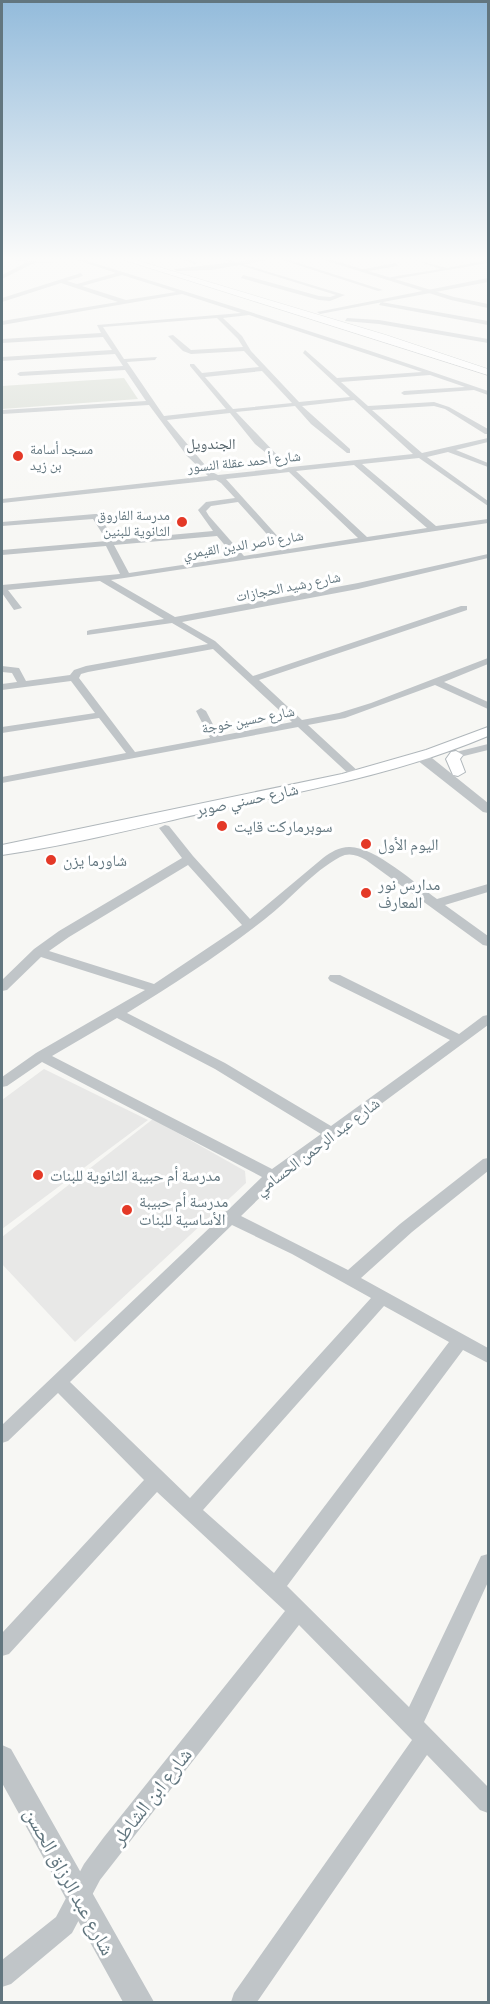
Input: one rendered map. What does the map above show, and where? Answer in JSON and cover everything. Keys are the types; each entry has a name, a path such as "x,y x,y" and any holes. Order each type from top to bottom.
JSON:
{"highway":[{"path":"430,353 489,372"},
{"path":"447,353 489,366"}],"main road":[{"name":"شارع حسني صوبر","path":"2,850 436,758 489,731"},
{"name":"شارع حسني صوبر","path":"2,860 165,828 336,789 489,742"},
{"path":"436,758 453,759 458,772"}],"street":[{"path":"2,359 107,353"},
{"path":"115,353 150,402 201,467 217,477 241,499 287,551"},
{"path":"250,353 297,404 347,451"},
{"path":"306,353 421,456 489,504"},
{"path":"367,353 489,393"},
{"path":"121,361 155,358"},
{"path":"192,365 258,442 276,459"},
{"path":"20,374 126,368"},
{"path":"201,375 263,369"},
{"path":"335,380 434,374"},
{"path":"404,393 476,388"},
{"path":"163,418 355,398"},
{"path":"2,412 150,402"},
{"path":"365,408 434,404 447,408 489,432"},
{"name":"شارع أحمد عقلة النسور","path":"2,501 421,456 489,440"},
{"path":"450,450 489,465"},
{"path":"356,463 435,530"},
{"path":"291,470 365,540"},
{"path":"241,499 216,502 203,508 205,517 242,559"},
{"path":"2,524 95,516 126,576"},
{"name":"شارع ناصر الدين القيمري","path":"2,588 126,576 489,521"},
{"path":"2,553 219,533"},
{"name":"شارع رشيد الحجازات","path":"90,633 358,586 489,556"},
{"path":"104,579 215,646 356,775"},
{"path":"2,588 17,608"},
{"path":"252,679 464,608"},
{"path":"74,678 75,674 86,669 215,646"},
{"name":"شارع حسين خوجة","path":"3,780 218,741 352,713 489,661"},
{"path":"7,669 18,673 23,684"},
{"path":"2,687 74,678"},
{"path":"74,678 133,756"},
{"path":"436,682 489,706"},
{"path":"201,711 218,741"},
{"path":"2,730 101,715"},
{"path":"436,758 489,747"},
{"path":"436,758 489,809"},
{"path":"458,772 489,798"},
{"path":"165,828 189,859 249,925"},
{"path":"2,1083 41,1056 156,989 249,925 331,857 351,850 370,857 489,942"},
{"path":"2,987 39,952 64,934 189,859"},
{"path":"435,904 489,888"},
{"path":"39,952 156,989"},
{"path":"335,978 460,1040"},
{"path":"117,1013 220,1066 331,1133"},
{"name":"شارع عبد الرحمن الحسامي","path":"2,1436 228,1216 273,1176 489,1019"},
{"path":"41,1056 273,1176"},
{"path":"350,1278 406,1228 489,1163"},
{"path":"228,1216 350,1278 489,1356"},
{"path":"191,1510 382,1298"},
{"path":"275,1587 460,1341"},
{"path":"58,1381 156,1480 275,1587 489,1802"},
{"path":"2,1647 156,1480"},
{"path":"243,2002 418,1732 489,1562"},
{"name":"شارع ابن الشاطر","path":"2,1975 57,1932 68,1919 78,1896 112,1845 298,1610"},
{"name":"شارع عبد الرزاق الحسن","path":"2,1758 139,2002"}],"shaded area":[{"path":"124,378 138,399 2,409 2,386"},
{"name":"مدرسة أم حبيبة الثانوية للبنات","path":"44,1069 148,1120 2,1229 2,1100"},
{"name":"مدرسة أم حبيبة الأساسية للبنات","path":"153,1119 245,1171 246,1183 75,1342 2,1264 2,1237"}],"place":[{"name":"مسجد أسامة بن زيد","path":"18,456"},
{"name":"مدرسة الفاروق الثانوية للبنين","path":"182,522"},
{"name":"سوبرماركت قايت","path":"222,826"},
{"name":"اليوم الأول","path":"366,844"},
{"name":"شاورما يزن","path":"51,860"},
{"name":"مدارس نور المعارف","path":"366,893"},
{"name":"مدرسة أم حبيبة الثانوية للبنات","path":"38,1175"},
{"name":"مدرسة أم حبيبة الأساسية للبنات","path":"127,1210"}],"district":[{"name":"الجندويل","path":"211,443"}]}
